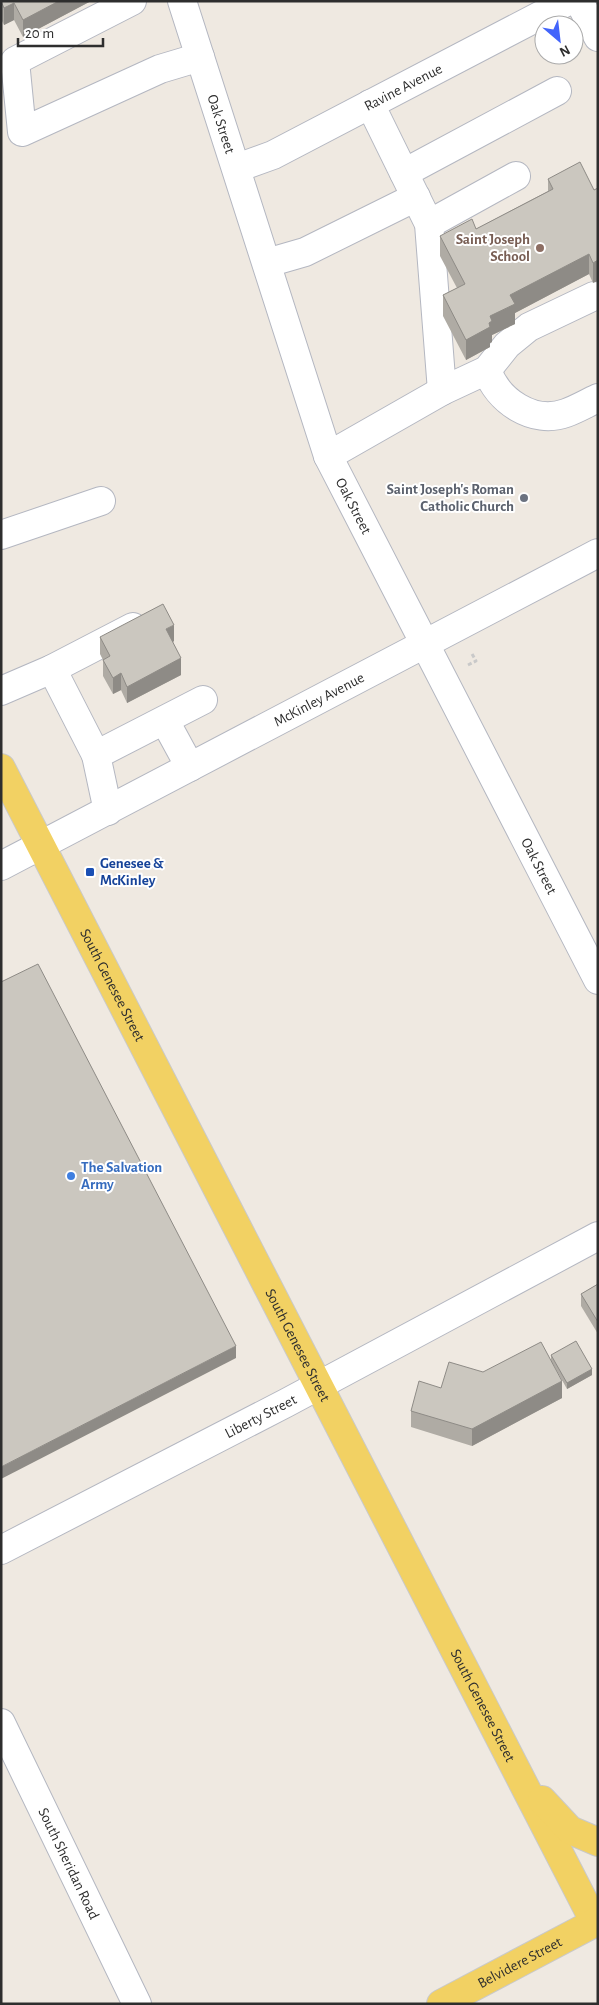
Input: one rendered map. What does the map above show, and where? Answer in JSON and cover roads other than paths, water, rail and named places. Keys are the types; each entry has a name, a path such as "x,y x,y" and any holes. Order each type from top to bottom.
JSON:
{"main road":[{"name":"South Genesee Street","path":"1,768 512,1764 596,1922"},
{"path":"512,1764 570,1830 598,1842"},
{"name":"Belvidere Street","path":"456,2000 596,1922"}],"street":[{"path":"132,1 15,61 22,132 160,69 200,57"},
{"name":"Oak Street","path":"182,1 328,456 598,980"},
{"name":"Ravine Avenue","path":"237,168 273,155 568,1"},
{"path":"579,1 598,37"},
{"path":"266,264 305,252 557,91"},
{"path":"370,104 429,224 442,392"},
{"path":"429,224 516,176"},
{"path":"328,456 442,392 487,370 507,345 529,327 594,296"},
{"path":"487,370 492,382 510,403 534,416 564,414 598,398"},
{"path":"1,535 101,501"},
{"name":"McKinley Avenue","path":"1,866 598,552"},
{"path":"1,690 52,669 150,618"},
{"path":"52,669 96,755 108,811"},
{"path":"96,755 203,700"},
{"path":"165,720 190,767"},
{"name":"Liberty Street","path":"1,1550 318,1385 598,1236"},
{"name":"South Sheridan Road","path":"1,1723 137,2004"}],"place":[{"name":"Saint Joseph School","path":"540,248"},
{"name":"Saint Joseph's Roman Catholic Church","path":"524,498"},
{"name":"Genesee & McKinley","path":"90,872"},
{"name":"The Salvation Army","path":"71,1176"}]}
